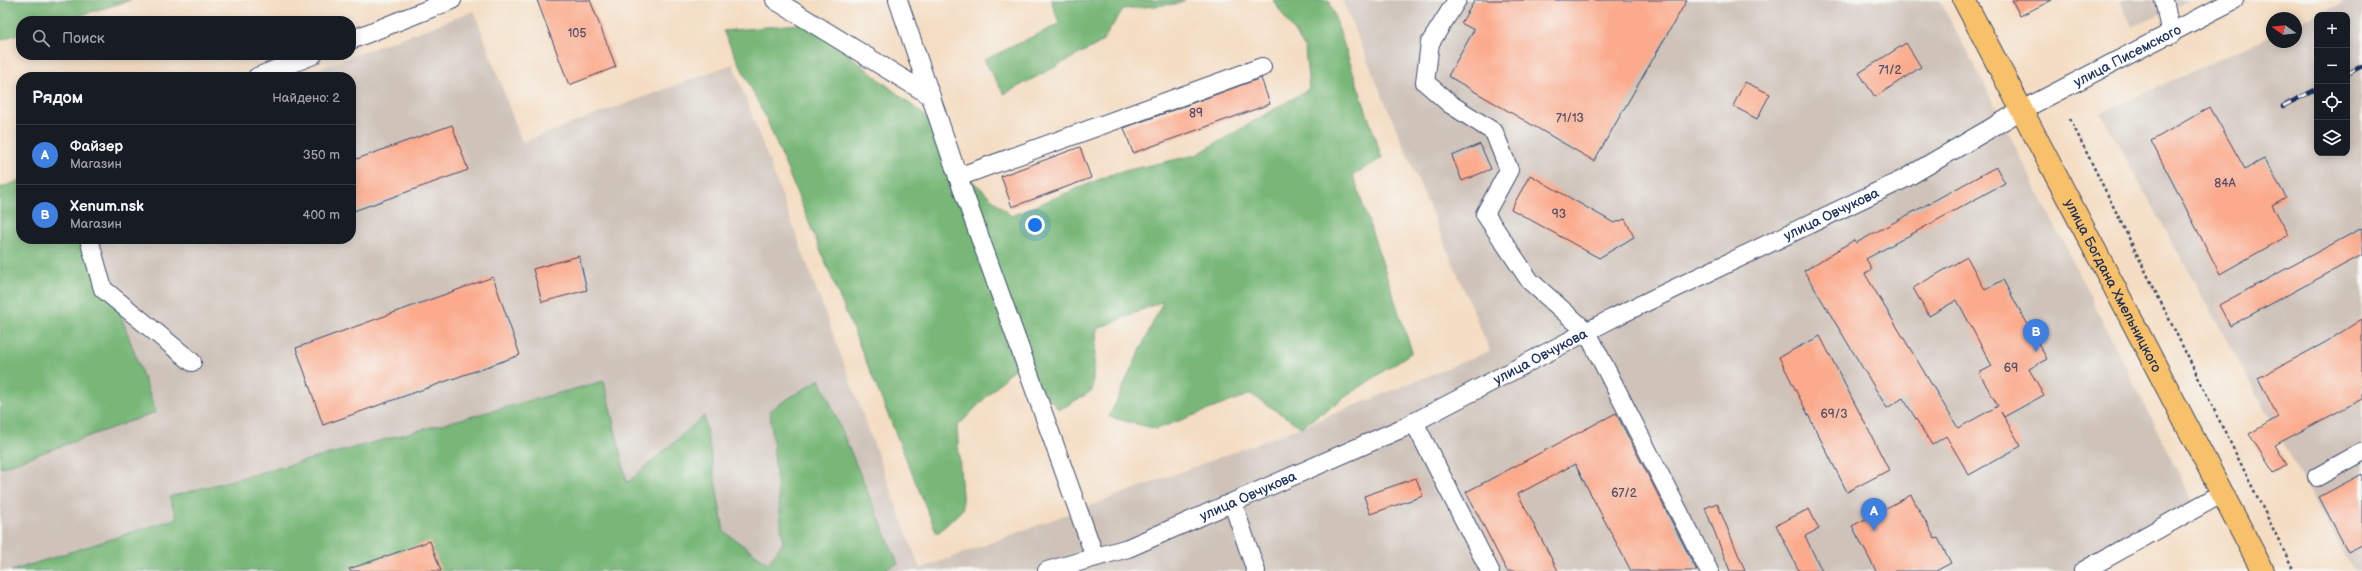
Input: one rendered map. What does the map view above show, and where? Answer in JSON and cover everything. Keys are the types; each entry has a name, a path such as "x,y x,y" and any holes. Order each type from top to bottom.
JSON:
{"highway":[{"name":"улица Богдана Хмельницкого","path":"1964,0 2020,112 2263,571"}],"street":[{"path":"356,38 452,0"},
{"path":"774,0 931,96"},
{"path":"898,0 958,177 1095,557"},
{"path":"1457,0 1430,42 1425,82 1450,104 1494,132 1509,170 1486,214 1530,281 1586,332 1709,571"},
{"path":"2164,0 2171,35"},
{"name":"улица Писемского","path":"2020,112 2171,35 2234,0"},
{"path":"270,72 300,60"},
{"path":"958,177 1262,67"},
{"name":"улица Овчукова","path":"1047,571 1128,548 1233,504 1414,422 1586,332 1904,179 2020,112"},
{"path":"90,244 103,289 192,362"},
{"path":"1414,422 1490,571"},
{"path":"2318,477 2362,452"},
{"path":"2083,571 2223,493"},
{"path":"1233,504 1256,571"}],"path":[{"path":"2070,119 2294,571"}],"shaded area":[{"path":"1342,0 1939,0 1981,78 2199,514 2089,571 0,571 0,188 16,182 16,244 356,244 356,72 310,72 343,60 356,60 356,55 474,11 522,142 733,64 920,569 1301,427 1490,351"},
{"path":"2120,0 2190,0 2132,27"},
{"path":"2349,0 2362,0 2362,571 2354,571 2101,113 2266,38 2266,48 2302,48 2302,21 2314,16 2314,156 2350,156 2350,12 2322,12"}],"green space":[{"path":"0,0 131,0 78,16 16,16 16,35 0,40"},
{"path":"1051,0 1185,0 1175,4 1123,9 1102,42 1004,94 984,60 1059,24"},
{"path":"1273,0 1329,0 1382,158 1353,175 1412,352 1301,427 1251,394 1157,429 1109,417 1163,301 1097,329 1092,391 1059,410 1019,363 957,427 963,509 937,534 766,118 723,31 809,23 925,116 965,174 1011,216 1115,173 1196,155 1309,89 1305,48"},
{"path":"16,182 16,244 95,244 156,412 0,468 0,188"},
{"path":"820,379 898,564 878,571 11,571 177,518 169,497 604,381 627,483 704,416 724,532 768,563 783,543 770,410"}],"building":[{"path":"537,0 590,0 616,67 569,85"},
{"path":"1475,0 1687,0 1594,161 1448,76 1474,30 1461,23"},
{"path":"2012,0 2052,0 2020,16"},
{"path":"1906,43 1921,67 1875,97 1859,73"},
{"path":"1261,78 1270,104 1133,153 1124,128"},
{"path":"1745,82 1770,94 1757,119 1733,106"},
{"path":"2210,107 2245,169 2264,159 2286,197 2272,205 2289,235 2220,274 2151,141"},
{"path":"452,125 468,170 356,210 356,159"},
{"path":"1480,144 1491,169 1462,181 1452,156"},
{"path":"1080,147 1091,178 1012,207 1001,176"},
{"path":"1996,167 2005,183 1866,259 1872,269 1865,274 1958,428 1998,406 1979,373 1992,366 1957,300 1929,316 1913,288 1967,257 1985,290 2003,280 2047,359 2029,369 2044,395 2004,417 2001,412 2021,446 1969,475 1946,436 1932,445 1903,398 1887,408 1804,271 1854,240 1856,243"},
{"path":"1530,175 1614,223 1625,219 1634,237 1599,258 1511,209"},
{"path":"2362,228 2362,255 2230,326 2219,305"},
{"path":"579,256 587,290 542,302 533,269"},
{"path":"493,277 520,355 323,425 296,348"},
{"path":"2362,319 2362,399 2275,445 2287,465 2274,473 2249,434 2278,417 2258,378 2326,342"},
{"path":"1820,336 1889,470 1847,492 1779,357"},
{"path":"1616,413 1697,571 1631,571 1575,464 1518,494 1558,571 1507,571 1466,492"},
{"path":"2362,474 2362,545 2348,552 2319,497"},
{"path":"1416,478 1423,496 1370,514 1364,496"},
{"path":"1911,495 1935,539 1938,538 1951,563 1936,571 1876,571 1852,526"},
{"path":"1717,503 1745,571 1730,571 1705,508"},
{"path":"1809,509 1819,529 1805,536 1822,571 1799,571 1776,525"},
{"path":"430,541 441,571 350,571 349,569"}],"railway":[{"path":"2350,72 2362,66"},
{"path":"2283,106 2314,90"}],"place":[{"name":"Xenum.nsk","path":"2036,352"},
{"name":"Файзер","path":"1874,531"}]}
